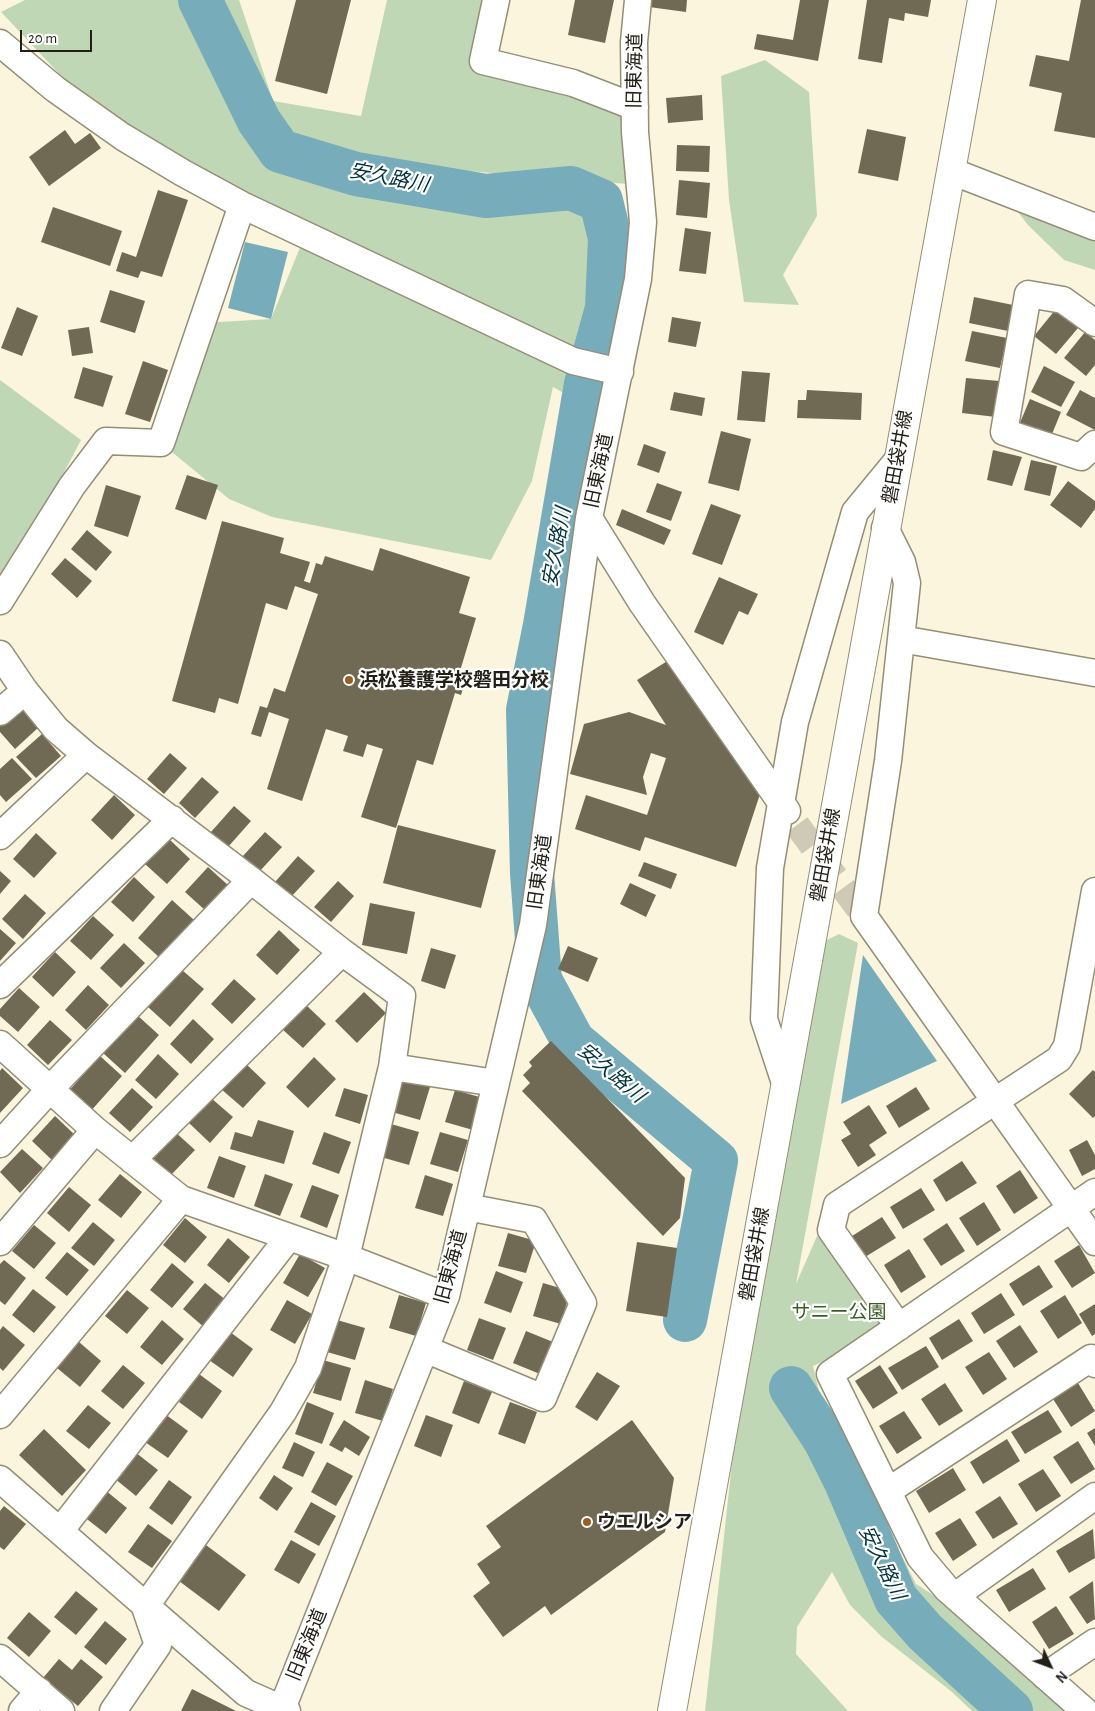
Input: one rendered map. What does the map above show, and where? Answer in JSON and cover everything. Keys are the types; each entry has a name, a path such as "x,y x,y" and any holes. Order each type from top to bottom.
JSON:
{"main road":[{"name":"磐田袋井線","path":"672,1711 884,528 982,0"}],"street":[{"path":"496,0 483,61 573,83 635,107"},
{"name":"旧東海道","path":"283,1710 446,1296 533,925 589,518 638,279 643,222 635,107 634,42 638,0"},
{"path":"0,43 55,88 123,137 242,205 573,361 620,372"},
{"path":"951,171 1095,227"},
{"path":"0,601 72,486 106,441 161,443 242,205"},
{"path":"1095,323 1063,300 1028,294 1004,432 1081,457 1095,444"},
{"path":"785,1083 764,1020 770,868 789,815 795,722 855,512 897,461"},
{"path":"589,518 642,603 789,815"},
{"path":"884,528 902,562 907,583 888,761 864,916 1095,1242"},
{"path":"901,639 1095,673"},
{"path":"0,654 25,691 56,729 86,755 402,996 392,1067 346,1257 308,1368 283,1412 145,1607"},
{"path":"0,712 25,691"},
{"path":"0,836 86,755"},
{"path":"0,985 172,819"},
{"path":"0,1144 50,1089 251,880"},
{"path":"899,1327 831,1230 837,1205 1059,1059 1067,1046 1095,891"},
{"path":"132,1160 342,952"},
{"path":"0,1044 95,1130 181,1199 346,1257 446,1296"},
{"path":"392,1067 496,1083"},
{"path":"0,1242 95,1130"},
{"path":"1085,1711 955,1596 920,1557 830,1374 1095,1192"},
{"path":"0,1415 181,1199"},
{"path":"425,1349 543,1398 583,1303 534,1220 467,1207"},
{"path":"60,1531 289,1237"},
{"path":"888,1490 1091,1358 1095,1364"},
{"path":"0,1479 246,1693 283,1710"},
{"path":"955,1596 1095,1496"},
{"path":"113,1711 158,1645 145,1607"},
{"path":"1045,1676 1095,1642"},
{"path":"0,1658 61,1711"},
{"path":"22,1711 39,1692"}],"green space":[{"path":"25,0 239,0 273,101 361,116 387,0 487,0 476,64 635,111 640,185 418,167 571,188 606,223 602,326 564,393 553,387 532,481 491,560 272,517 229,499 161,443 202,323 271,319 303,240 242,205 66,81 1,12"},
{"path":"765,60 809,92 817,216 783,275 799,305 744,302 729,200 721,76"},
{"path":"1001,190 1095,227 1095,270 1064,260 1028,225"},
{"path":"0,380 81,440 0,595"},
{"name":"サニー公園","path":"839,934 858,943 796,1284 821,1227 899,1327 813,1366 820,1395 916,1584 1004,1640 1084,1711 972,1711 952,1692 882,1637 850,1605 832,1572 797,1627 796,1654 848,1711 705,1711 755,1251 809,949"}],"water":[{"path":"245,242 288,252 271,319 228,308"},
{"path":"863,955 937,1061 841,1104"}],"building":[{"path":"296,0 351,0 327,94 275,81"},
{"path":"575,0 614,0 605,43 568,35"},
{"path":"649,0 687,0 686,12 649,7"},
{"path":"800,0 829,0 818,61 754,49 757,34 793,40"},
{"path":"867,0 931,0 928,17 905,13 904,21 889,18 882,63 858,59"},
{"path":"1081,0 1095,0 1095,138 1054,131 1062,93 1029,86 1036,55 1069,61"},
{"path":"702,95 703,120 668,123 666,98"},
{"path":"867,129 906,137 898,181 858,173"},
{"path":"65,130 75,144 90,133 101,148 49,186 29,157"},
{"path":"677,145 710,146 709,172 676,171"},
{"path":"679,180 710,183 707,218 676,215"},
{"path":"158,190 188,200 162,277 141,271 138,278 116,271 122,252 136,257"},
{"path":"53,207 122,231 110,266 41,242"},
{"path":"685,228 711,232 706,274 679,271"},
{"path":"110,290 145,301 135,333 100,322"},
{"path":"974,297 1013,305 1008,331 969,323"},
{"path":"17,307 38,316 22,356 1,348"},
{"path":"1056,309 1078,328 1056,354 1034,336"},
{"path":"672,317 701,322 696,347 668,342"},
{"path":"89,327 93,353 72,356 68,330"},
{"path":"972,331 1007,338 1000,368 965,361"},
{"path":"1085,332 1095,340 1095,365 1086,376 1064,358"},
{"path":"143,361 168,370 150,422 125,414"},
{"path":"1044,366 1075,382 1061,407 1031,392"},
{"path":"83,367 113,376 103,407 74,398"},
{"path":"742,371 770,373 765,422 737,420"},
{"path":"966,378 999,381 996,417 962,413"},
{"path":"807,390 862,393 861,420 797,418 798,400 806,400"},
{"path":"1080,390 1095,398 1095,430 1066,415"},
{"path":"674,392 705,398 702,416 670,410"},
{"path":"1030,399 1061,412 1050,439 1019,425"},
{"path":"721,431 751,439 739,491 708,483"},
{"path":"644,444 666,452 659,473 637,465"},
{"path":"993,450 1022,457 1012,486 987,480"},
{"path":"1031,460 1057,466 1050,496 1024,490"},
{"path":"187,475 218,485 206,520 175,509"},
{"path":"1068,481 1095,501 1095,509 1081,528 1050,505"},
{"path":"657,483 682,492 671,521 646,512"},
{"path":"106,485 141,496 128,537 94,526"},
{"path":"711,504 741,515 722,565 692,554"},
{"path":"622,509 671,530 664,545 616,525"},
{"path":"222,521 284,538 280,553 310,562 304,581 310,583 316,563 322,565 325,556 373,571 380,548 470,577 459,613 476,618 460,671 468,673 461,695 455,693 433,765 417,760 396,828 361,817 383,749 367,744 363,757 343,751 348,736 326,729 302,801 267,789 289,719 269,712 261,737 251,734 260,706 267,708 274,688 285,692 318,594 295,586 287,610 266,603 238,704 219,698 215,713 172,701"},
{"path":"87,530 112,552 96,571 71,549"},
{"path":"65,558 92,581 77,598 51,574"},
{"path":"719,577 758,594 748,615 739,611 723,645 694,632"},
{"path":"677,655 762,788 736,867 645,837 640,851 575,829 586,795 647,815 666,758 651,753 643,777 647,795 570,774 584,724 629,712 666,725 637,680"},
{"path":"23,706 40,726 15,749 0,732 0,726"},
{"path":"42,734 61,756 36,778 16,757"},
{"path":"170,753 187,768 164,794 147,779"},
{"path":"12,758 32,779 6,802 0,795 0,769"},
{"path":"202,777 219,792 195,818 179,803"},
{"path":"114,795 135,815 112,840 91,820"},
{"path":"234,806 251,821 228,847 211,832"},
{"path":"398,825 496,850 481,908 383,883"},
{"path":"265,832 282,847 259,872 242,857"},
{"path":"36,833 57,853 34,878 13,859"},
{"path":"169,839 190,859 167,884 145,864"},
{"path":"298,856 315,871 291,897 275,882"},
{"path":"644,862 677,874 671,889 638,876"},
{"path":"208,867 229,886 206,911 185,892"},
{"path":"0,871 11,881 0,894"},
{"path":"134,877 155,897 133,922 111,902"},
{"path":"338,881 354,896 331,922 314,907"},
{"path":"630,883 656,895 646,917 620,904"},
{"path":"25,894 46,913 23,939 2,919"},
{"path":"172,900 194,920 160,958 138,938"},
{"path":"370,903 415,912 407,954 362,945"},
{"path":"93,916 114,935 91,960 70,941"},
{"path":"0,929 16,943 0,961"},
{"path":"279,930 300,950 277,975 256,955"},
{"path":"124,943 145,963 121,988 100,968"},
{"path":"568,946 598,958 588,982 558,969"},
{"path":"431,948 456,955 445,989 421,981"},
{"path":"55,952 76,972 53,997 32,977"},
{"path":"182,970 204,989 170,1027 148,1007"},
{"path":"234,979 256,999 232,1024 211,1004"},
{"path":"88,985 109,1005 86,1030 65,1010"},
{"path":"19,988 40,1007 18,1032 0,1016 0,1009"},
{"path":"364,992 386,1013 357,1043 335,1021"},
{"path":"305,1004 326,1024 303,1048 282,1029"},
{"path":"137,1015 159,1035 125,1073 103,1053"},
{"path":"193,1019 214,1039 191,1064 170,1044"},
{"path":"50,1020 72,1040 48,1065 27,1045"},
{"path":"551,1041 685,1178 680,1218 663,1236 522,1091 530,1083 523,1075 532,1066 529,1062"},
{"path":"158,1054 179,1074 156,1099 135,1080"},
{"path":"100,1056 122,1076 89,1113 67,1093"},
{"path":"314,1057 336,1079 308,1108 286,1087"},
{"path":"245,1063 266,1083 243,1108 221,1089"},
{"path":"2,1068 23,1088 0,1113 0,1071"},
{"path":"1093,1070 1095,1072 1095,1116 1093,1118 1069,1094"},
{"path":"402,1079 430,1087 420,1120 392,1112"},
{"path":"916,1087 930,1109 899,1128 886,1106"},
{"path":"132,1088 153,1107 130,1132 109,1113"},
{"path":"344,1088 368,1095 360,1124 335,1116"},
{"path":"455,1090 483,1098 473,1130 445,1122"},
{"path":"211,1098 233,1117 210,1143 189,1123"},
{"path":"869,1105 887,1133 869,1145 876,1155 858,1167 841,1140 851,1134 843,1122"},
{"path":"55,1116 76,1136 53,1161 32,1141"},
{"path":"258,1120 294,1131 284,1164 230,1149 235,1132 252,1137"},
{"path":"391,1124 419,1132 409,1165 381,1157"},
{"path":"173,1130 195,1150 171,1175 150,1155"},
{"path":"324,1132 351,1142 339,1174 312,1164"},
{"path":"440,1132 468,1140 458,1172 430,1164"},
{"path":"1087,1140 1095,1155 1095,1169 1082,1176 1069,1150"},
{"path":"22,1149 43,1168 20,1193 0,1172"},
{"path":"219,1156 246,1166 234,1198 207,1188"},
{"path":"962,1161 977,1183 946,1202 933,1180"},
{"path":"1020,1170 1038,1198 1014,1214 996,1186"},
{"path":"120,1174 142,1192 121,1218 98,1200"},
{"path":"265,1174 293,1184 280,1216 254,1206"},
{"path":"425,1175 453,1184 443,1216 415,1208"},
{"path":"312,1185 339,1195 327,1228 300,1217"},
{"path":"69,1187 91,1205 69,1232 47,1213"},
{"path":"921,1188 935,1210 903,1229 890,1207"},
{"path":"984,1202 1001,1230 977,1246 959,1218"},
{"path":"882,1217 896,1238 865,1257 852,1236"},
{"path":"185,1218 207,1237 185,1263 163,1245"},
{"path":"93,1222 115,1240 94,1266 71,1248"},
{"path":"947,1223 965,1251 941,1266 923,1239"},
{"path":"34,1225 56,1243 34,1269 12,1251"},
{"path":"508,1233 536,1241 526,1273 498,1266"},
{"path":"228,1238 250,1257 229,1283 207,1265"},
{"path":"637,1242 677,1248 667,1317 626,1311"},
{"path":"1079,1245 1095,1273 1072,1288 1054,1261"},
{"path":"909,1249 926,1277 901,1293 884,1265"},
{"path":"67,1252 89,1270 67,1296 45,1278"},
{"path":"300,1254 325,1268 308,1297 283,1283"},
{"path":"4,1260 26,1278 5,1305 0,1301 0,1264"},
{"path":"172,1263 194,1282 172,1308 150,1290"},
{"path":"1039,1265 1053,1287 1023,1306 1009,1284"},
{"path":"496,1271 523,1282 511,1313 484,1303"},
{"path":"205,1283 227,1301 205,1328 183,1309"},
{"path":"543,1283 570,1291 561,1324 533,1316"},
{"path":"33,1289 56,1307 34,1333 12,1315"},
{"path":"127,1290 149,1308 127,1334 105,1316"},
{"path":"1001,1293 1015,1315 984,1334 971,1313"},
{"path":"399,1295 426,1303 416,1336 389,1328"},
{"path":"1065,1295 1082,1323 1058,1339 1040,1311"},
{"path":"287,1300 312,1314 295,1344 270,1330"},
{"path":"1095,1304 1095,1334 1092,1336 1079,1314"},
{"path":"479,1318 506,1328 493,1360 467,1350"},
{"path":"959,1319 973,1341 942,1360 929,1338"},
{"path":"162,1320 184,1339 162,1365 140,1347"},
{"path":"337,1320 365,1328 355,1360 327,1352"},
{"path":"1020,1325 1038,1352 1014,1368 996,1341"},
{"path":"3,1326 25,1345 3,1371 0,1368 0,1330"},
{"path":"526,1331 553,1342 540,1374 513,1363"},
{"path":"230,1332 253,1349 233,1377 209,1360"},
{"path":"79,1342 101,1361 80,1387 57,1368"},
{"path":"926,1346 939,1367 902,1390 888,1368"},
{"path":"989,1352 1007,1379 983,1395 965,1367"},
{"path":"323,1360 351,1368 341,1401 313,1393"},
{"path":"123,1365 145,1383 123,1409 101,1391"},
{"path":"880,1365 898,1393 873,1409 855,1381"},
{"path":"597,1372 620,1386 597,1421 575,1407"},
{"path":"199,1374 222,1391 202,1419 179,1402"},
{"path":"365,1380 393,1389 383,1421 355,1413"},
{"path":"464,1381 492,1392 479,1424 452,1413"},
{"path":"945,1383 963,1411 939,1426 921,1399"},
{"path":"1078,1383 1095,1411 1071,1427 1053,1399"},
{"path":"307,1402 334,1413 322,1444 295,1434"},
{"path":"510,1402 537,1412 525,1444 498,1434"},
{"path":"88,1405 111,1423 89,1449 66,1431"},
{"path":"1048,1410 1062,1432 1025,1454 1011,1432"},
{"path":"904,1411 922,1438 897,1454 879,1426"},
{"path":"165,1414 188,1431 168,1458 145,1442"},
{"path":"426,1415 453,1425 441,1457 414,1446"},
{"path":"344,1420 370,1437 359,1456 345,1447 342,1452 329,1445"},
{"path":"632,1420 674,1478 665,1532 551,1615 545,1606 503,1637 473,1596 490,1583 477,1564 501,1547 486,1526"},
{"path":"1095,1428 1095,1446 1087,1433"},
{"path":"44,1429 86,1470 62,1496 19,1455"},
{"path":"1007,1439 1020,1461 983,1484 970,1462"},
{"path":"1078,1441 1095,1469 1071,1484 1053,1457"},
{"path":"294,1442 315,1452 303,1477 282,1468"},
{"path":"135,1452 158,1470 136,1496 114,1478"},
{"path":"327,1462 353,1476 336,1506 311,1492"},
{"path":"953,1468 966,1490 929,1513 916,1491"},
{"path":"1043,1469 1061,1496 1036,1512 1018,1484"},
{"path":"274,1475 293,1488 277,1511 259,1498"},
{"path":"169,1480 192,1497 172,1525 149,1508"},
{"path":"105,1490 127,1508 106,1534 83,1516"},
{"path":"1000,1496 1018,1524 993,1539 975,1512"},
{"path":"311,1502 336,1516 319,1546 294,1532"},
{"path":"4,1506 26,1524 4,1550 0,1547 0,1511"},
{"path":"960,1518 977,1545 953,1561 935,1533"},
{"path":"148,1524 172,1541 152,1568 128,1552"},
{"path":"1093,1529 1095,1558 1069,1573 1056,1551"},
{"path":"291,1540 316,1554 299,1584 274,1570"},
{"path":"206,1545 246,1575 219,1611 179,1581"},
{"path":"1033,1568 1046,1589 1009,1612 996,1590"},
{"path":"1093,1581 1095,1619 1087,1624 1069,1597"},
{"path":"76,1591 98,1609 76,1635 54,1617"},
{"path":"1056,1606 1074,1634 1049,1649 1032,1622"},
{"path":"29,1612 51,1631 29,1657 7,1638"},
{"path":"105,1621 127,1639 106,1665 84,1647"},
{"path":"59,1659 72,1670 81,1659 103,1677 78,1706 43,1678"},
{"path":"192,1689 236,1711 181,1711"}],"waterway":[{"name":"安久路川","path":"200,0 259,121 280,151 356,174 486,196 571,188 601,201 610,238 607,308 586,384 545,625 528,710 532,873 540,980 573,1041 716,1161 685,1320"},
{"name":"安久路川","path":"791,1388 825,1440 846,1482 896,1599 925,1632 1011,1711"}],"tunnel":[{"path":"797,825 864,916"}],"place":[{"name":"浜松養護学校磐田分校","path":"349,680"},
{"name":"ウエルシア","path":"587,1522"}]}
